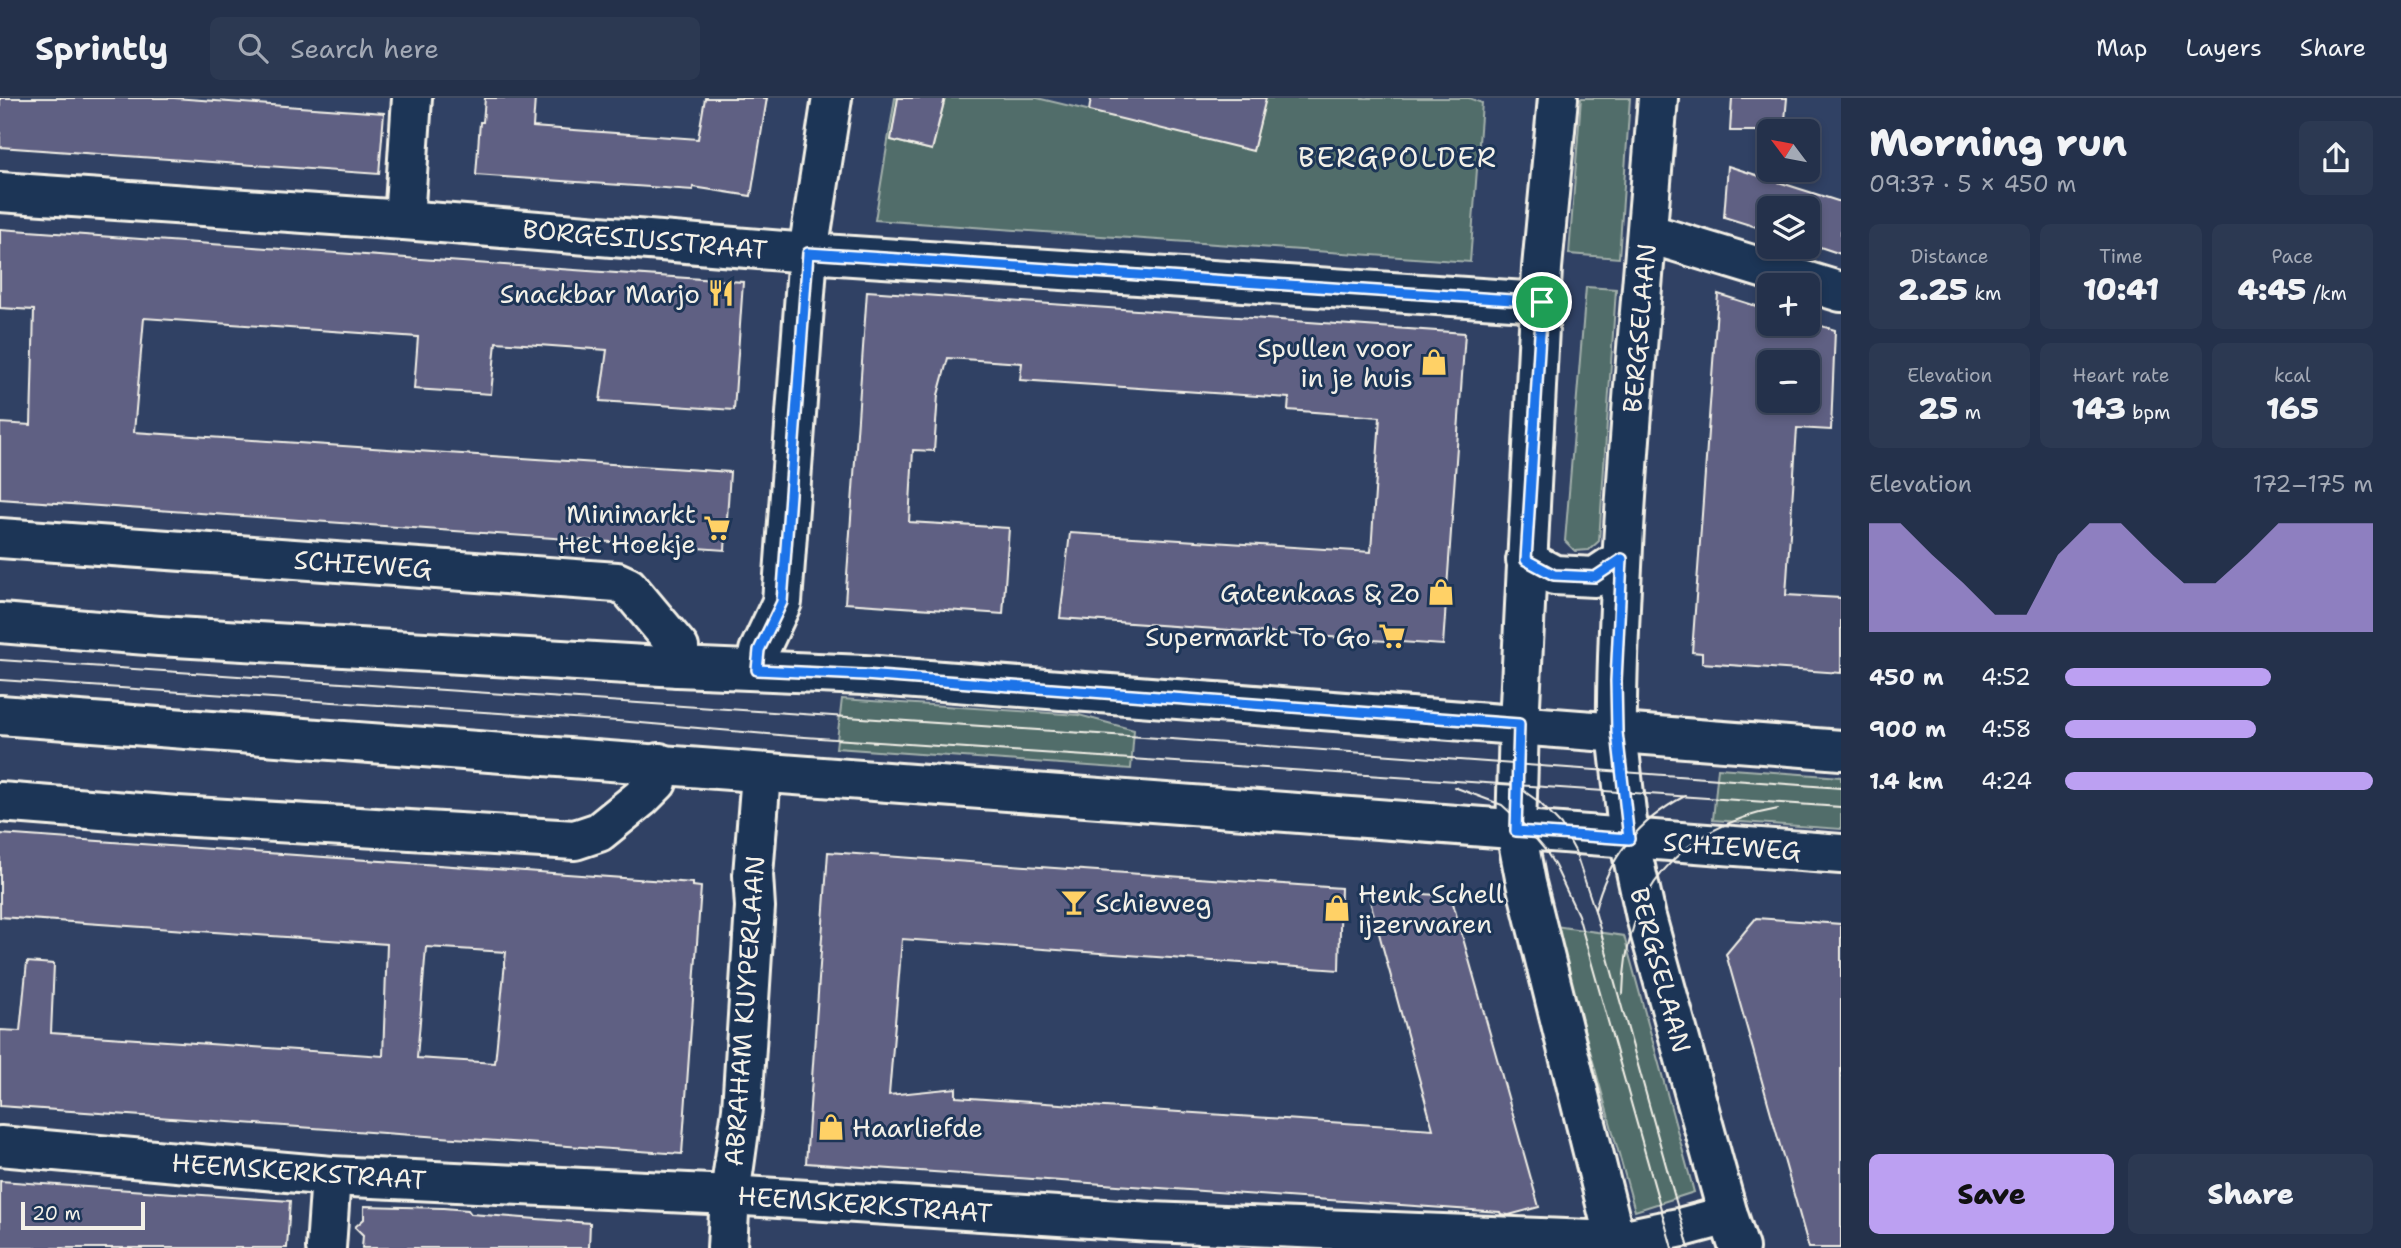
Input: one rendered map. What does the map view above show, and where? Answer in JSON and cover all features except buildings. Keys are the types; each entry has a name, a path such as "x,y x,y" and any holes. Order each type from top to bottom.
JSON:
{"street":[{"path":"404,220 412,98"},
{"path":"757,670 759,650 782,602 808,253 832,98"},
{"name":"BERGSELAAN","path":"1658,98 1640,292 1622,559 1616,681 1617,732 1629,839 1655,955 1734,1232"},
{"path":"1556,99 1542,268 1526,560 1516,831 1526,883 1616,1244"},
{"name":"BORGESIUSSTRAAT","path":"0,192 404,220 808,253 1542,302"},
{"path":"1647,233 1841,292"},
{"name":"SCHIEWEG","path":"0,538 617,582 628,587 678,648 678,667"},
{"path":"1526,560 1554,575 1595,577 1622,559"},
{"path":"0,623 159,636 678,667 864,675 1841,750"},
{"name":"SCHIEWEG","path":"0,715 1841,854"},
{"path":"0,802 177,817 575,840 599,832 641,797 657,782 659,763"},
{"name":"ABRAHAM KUYPERLAAN","path":"727,1248 730,1195 742,1109 755,907 753,875 761,774"},
{"name":"HEEMSKERKSTRAAT","path":"0,1146 331,1176 730,1195 1150,1235 1616,1244 1684,1227 1734,1232"},
{"path":"326,1248 331,1176"}],"green space":[{"path":"895,98 898,98 891,140 932,150 945,98 1037,98 1253,150 1265,101 1256,98 1469,98 1482,103 1470,262 875,220"},
{"path":"1581,98 1630,98 1619,258 1569,254"},
{"path":"1586,287 1616,289 1599,541 1589,550 1575,551 1565,541"},
{"path":"842,699 1079,715 1134,730 1131,769 836,748"},
{"path":"1718,768 1841,777 1841,829 1713,820"},
{"path":"1555,926 1624,936 1694,1192 1635,1211"}],"tram line":[{"path":"0,660 1158,738 1841,788"},
{"path":"0,680 1841,807"},
{"path":"1517,786 1539,802 1561,825 1575,851 1595,911 1689,1248"},
{"path":"1454,787 1502,805 1525,826 1555,866 1578,915 1672,1248"},
{"path":"1595,910 1608,874 1627,843 1653,817 1685,796"},
{"path":"1623,994 1626,958 1634,925 1647,896 1664,870 1686,849 1712,831 1743,818 1778,809"}],"place":[{"name":"Snackbar Marjo","path":"721,293"},
{"name":"Spullen voor in je huis","path":"1434,362"},
{"name":"Minimarkt Het Hoekje","path":"717,528"},
{"name":"Gatenkaas & Zo","path":"1441,592"},
{"name":"Supermarkt To Go","path":"1392,636"},
{"name":"Schieweg","path":"1074,902"},
{"name":"Henk Schell ijzerwaren","path":"1337,908"},
{"name":"Haarliefde","path":"831,1127"}],"district":[{"name":"BERGPOLDER","path":"1398,157"}],"route":[{"path":"808,253 1542,302 1526,560 1554,575 1595,577 1622,559 1616,681 1617,732 1629,839 1516,831 1519,724 864,675 757,670 759,650 782,602 808,253"}]}
